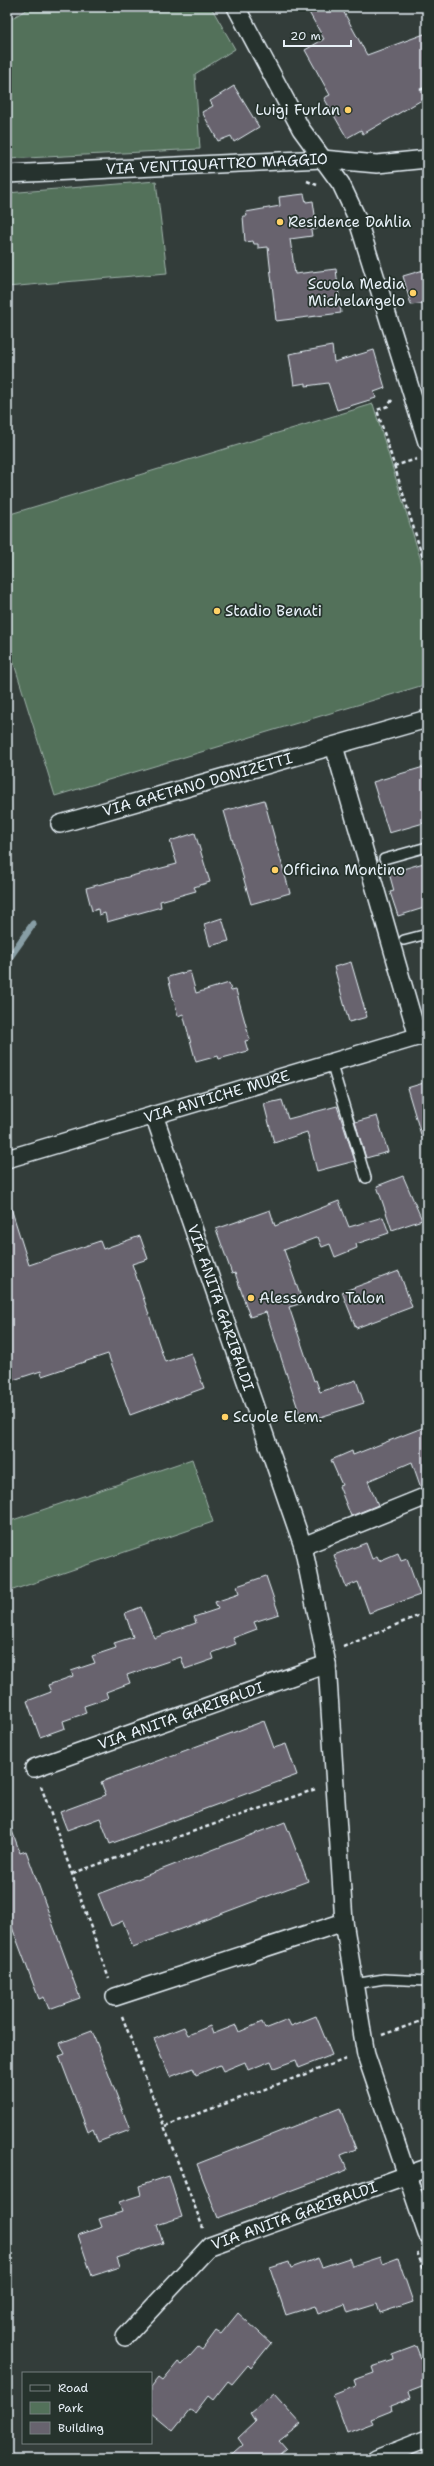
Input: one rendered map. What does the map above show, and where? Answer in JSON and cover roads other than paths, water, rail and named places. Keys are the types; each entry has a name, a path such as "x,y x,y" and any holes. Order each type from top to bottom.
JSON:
{"street":[{"path":"236,7 302,129 341,184 357,218 427,442"},
{"name":"VIA VENTIQUATTRO MAGGIO","path":"7,174 322,159 377,164 427,159"},
{"name":"VIA GAETANO DONIZETTI","path":"60,824 427,719"},
{"path":"334,746 422,1035"},
{"name":"VIA ANTICHE MURE","path":"7,1159 422,1035"},
{"name":"VIA ANITA GARIBALDI","path":"154,1115 302,1546 327,1664 344,1922 366,2056 427,2234"},
{"path":"302,1546 427,1496"},
{"name":"VIA ANITA GARIBALDI","path":"34,1768 327,1664"},
{"path":"115,1997 344,1922"},
{"path":"406,2176 427,2168"},
{"name":"VIA ANITA GARIBALDI","path":"125,2336 210,2246 406,2176"},
{"path":"376,2459 427,2439"}],"lane":[{"path":"384,859 427,847"},
{"path":"404,940 427,934"},
{"path":"331,1062 366,1178"},
{"path":"354,1984 384,1979 427,1981"}],"waterway":[{"path":"7,961 33,924"}],"place":[{"name":"Luigi Furlan","path":"348,110"},
{"name":"Residence Dahlia","path":"280,222"},
{"name":"Scuola Media Michelangelo","path":"413,293"},
{"name":"Stadio Benati","path":"217,611"},
{"name":"Officina Montino","path":"275,870"},
{"name":"Alessandro Talon","path":"251,1298"},
{"name":"Scuole Elem.","path":"225,1417"}]}
